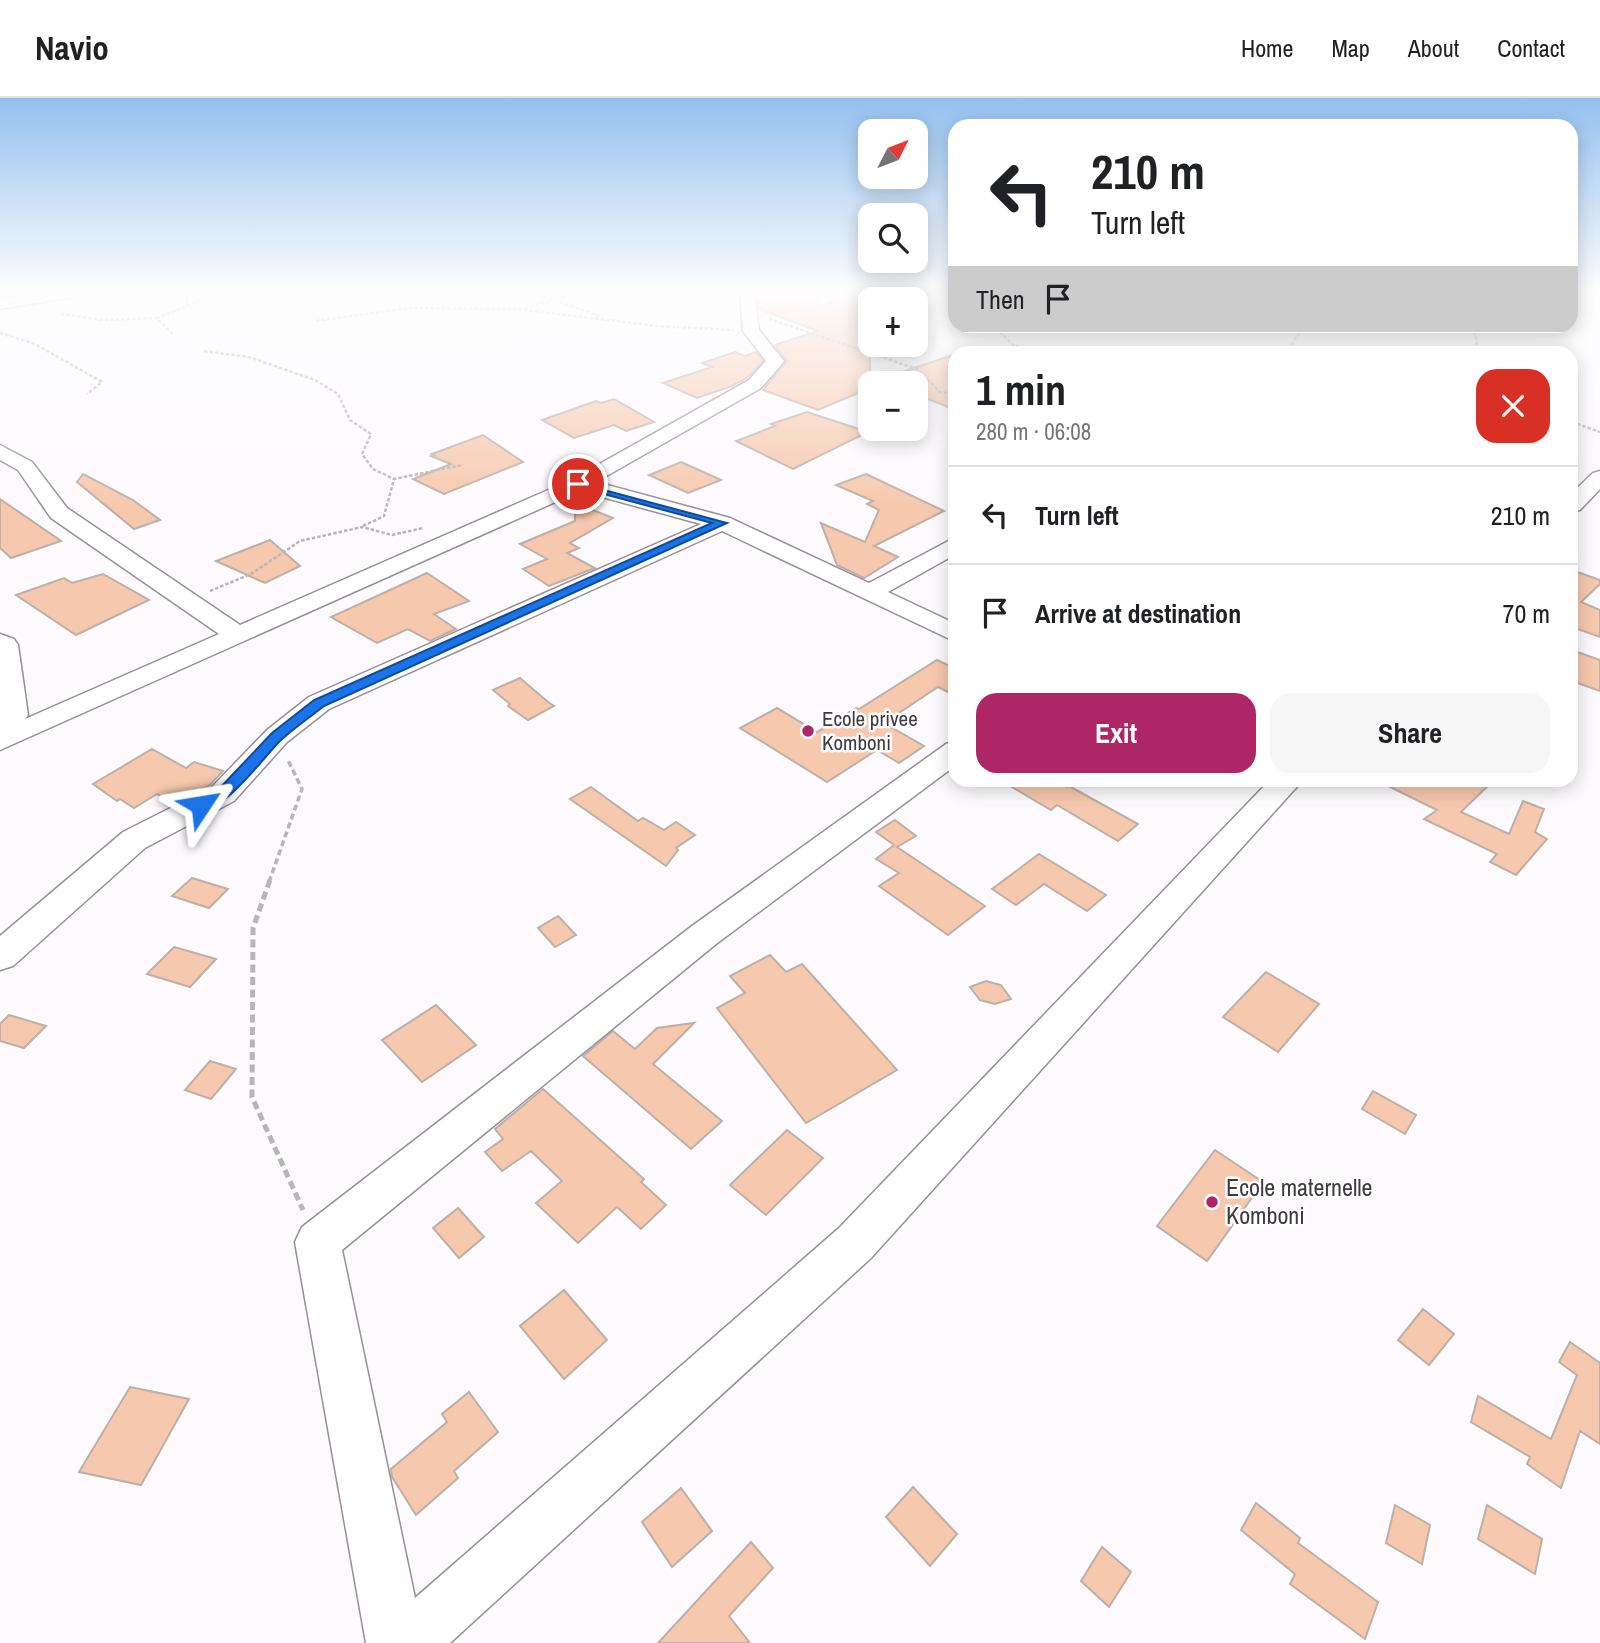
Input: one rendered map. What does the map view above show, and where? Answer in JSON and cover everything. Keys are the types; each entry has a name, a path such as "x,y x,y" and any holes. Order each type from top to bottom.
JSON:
{"street":[{"path":"0,741 578,484 755,384 771,365"},
{"path":"0,451 25,466 59,513 236,634"},
{"path":"1578,474 1599,479"},
{"path":"1578,499 1599,479"},
{"path":"578,484 722,523 948,630"},
{"path":"0,956 134,840 223,794 277,736 319,703 722,523"},
{"path":"872,592 948,549"},
{"path":"0,642 5,645 14,715 0,728"},
{"path":"395,1643 318,1242 704,935 948,756"},
{"path":"407,1643 855,1243 1273,787"}],"path":[{"path":"72,365 102,382 87,394"},
{"path":"273,365 315,380 338,394 350,420 371,434 362,454 373,469 394,479 462,465"},
{"path":"906,365 917,369 940,392 948,393"},
{"path":"1578,424 1600,432"},
{"path":"188,600 251,574 300,541 362,527 384,516 394,479"},
{"path":"362,527 392,535 430,527"},
{"path":"277,736 302,789 253,928 252,1097 318,1242"}],"building":[{"path":"707,365 759,365 747,378 732,386 697,398 663,383 712,367"},
{"path":"784,365 870,365 870,371 858,371 858,393 818,410 763,390"},
{"path":"923,365 948,365 948,407 928,399 928,371 905,371"},
{"path":"614,399 654,422 626,431 614,425 574,438 542,420 596,401 601,403"},
{"path":"807,412 858,429 858,437 793,469 736,441 775,426 771,424"},
{"path":"483,435 523,462 444,494 413,479 451,464 431,456 434,455 432,454"},
{"path":"681,462 721,480 688,493 649,475"},
{"path":"83,474 133,500 160,520 134,529 77,482"},
{"path":"866,474 944,511 874,546 898,557 864,578 837,565 821,523 865,542 879,510 867,504 873,501 836,485"},
{"path":"0,499 61,541 11,558 0,548"},
{"path":"575,503 613,518 570,543 579,548 567,553 595,568 549,586 523,569 547,559 520,544 575,521"},
{"path":"270,540 300,566 265,583 216,561"},
{"path":"1578,572 1600,580 1600,584 1581,602 1600,610 1600,637 1578,629"},
{"path":"427,573 469,601 434,614 456,629 430,641 408,629 377,643 331,617"},
{"path":"103,574 149,600 76,635 16,595 64,578 72,583"},
{"path":"1578,652 1600,660 1600,691 1578,683"},
{"path":"937,660 948,665 948,692 938,687 884,723 924,746 899,763 877,750 827,782 740,728 777,708 817,732 856,708 859,709"},
{"path":"520,678 554,706 528,720 508,706 510,704 493,690"},
{"path":"152,749 186,768 194,762 223,771 210,785 175,803 157,794 134,808 120,799 117,801 93,784"},
{"path":"591,787 638,821 643,818 664,830 676,822 695,835 676,848 678,850 666,866 570,799"},
{"path":"1012,787 1071,787 1138,824 1118,841 1057,805 1051,810"},
{"path":"1390,787 1487,787 1461,812 1509,834 1523,801 1544,809 1535,832 1547,839 1516,875 1490,862 1497,854 1424,819 1437,810"},
{"path":"895,820 916,836 897,847 985,906 948,935 879,886 899,873 876,859 894,845 876,832"},
{"path":"1039,854 1106,895 1087,911 1044,884 1016,905 992,889"},
{"path":"192,878 228,889 209,908 172,896"},
{"path":"558,916 576,935 555,947 538,928"},
{"path":"174,947 216,959 190,987 147,974"},
{"path":"770,955 786,972 802,964 897,1070 806,1123 717,1008 745,993 730,976"},
{"path":"1266,972 1319,1004 1278,1052 1223,1017"},
{"path":"986,981 1001,985 1011,999 995,1004 980,1000 970,987"},
{"path":"436,1005 476,1045 422,1082 382,1040"},
{"path":"9,1015 46,1026 24,1048 0,1041 0,1024"},
{"path":"694,1023 653,1064 722,1121 691,1149 583,1056 613,1031 635,1049 657,1028"},
{"path":"210,1061 236,1069 211,1099 185,1090"},
{"path":"543,1089 644,1179 641,1182 666,1205 641,1229 617,1207 578,1243 536,1203 562,1181 531,1151 502,1171 485,1152 503,1139 495,1129"},
{"path":"1373,1091 1416,1115 1405,1134 1362,1109"},
{"path":"787,1130 823,1158 766,1215 730,1185"},
{"path":"1215,1150 1263,1182 1207,1261 1157,1226"},
{"path":"458,1208 484,1237 459,1258 433,1228"},
{"path":"564,1290 607,1340 564,1379 520,1326"},
{"path":"1423,1309 1454,1334 1429,1365 1398,1340"},
{"path":"1570,1342 1600,1363 1600,1444 1580,1431 1561,1488 1527,1464 1530,1457 1471,1422 1478,1396 1551,1439 1577,1375 1559,1362"},
{"path":"130,1387 189,1399 141,1485 79,1472"},
{"path":"469,1392 498,1432 454,1471 458,1478 416,1515 392,1477 391,1469 447,1422 442,1414"},
{"path":"913,1487 957,1534 930,1566 886,1517"},
{"path":"681,1488 712,1531 672,1567 642,1522"},
{"path":"1256,1503 1300,1538 1298,1543 1378,1602 1365,1639 1290,1584 1295,1574 1241,1530"},
{"path":"1395,1505 1430,1525 1422,1564 1386,1543"},
{"path":"1487,1505 1542,1539 1535,1574 1478,1539"},
{"path":"751,1542 773,1568 729,1616 750,1643 658,1643"},
{"path":"1102,1547 1131,1572 1109,1607 1081,1581"}],"place":[{"name":"Ecole privee Komboni","path":"808,731"},
{"name":"Ecole maternelle Komboni","path":"1212,1202"}],"route":[{"path":"201,805 223,794 277,736 319,703 722,523 578,484"}]}
